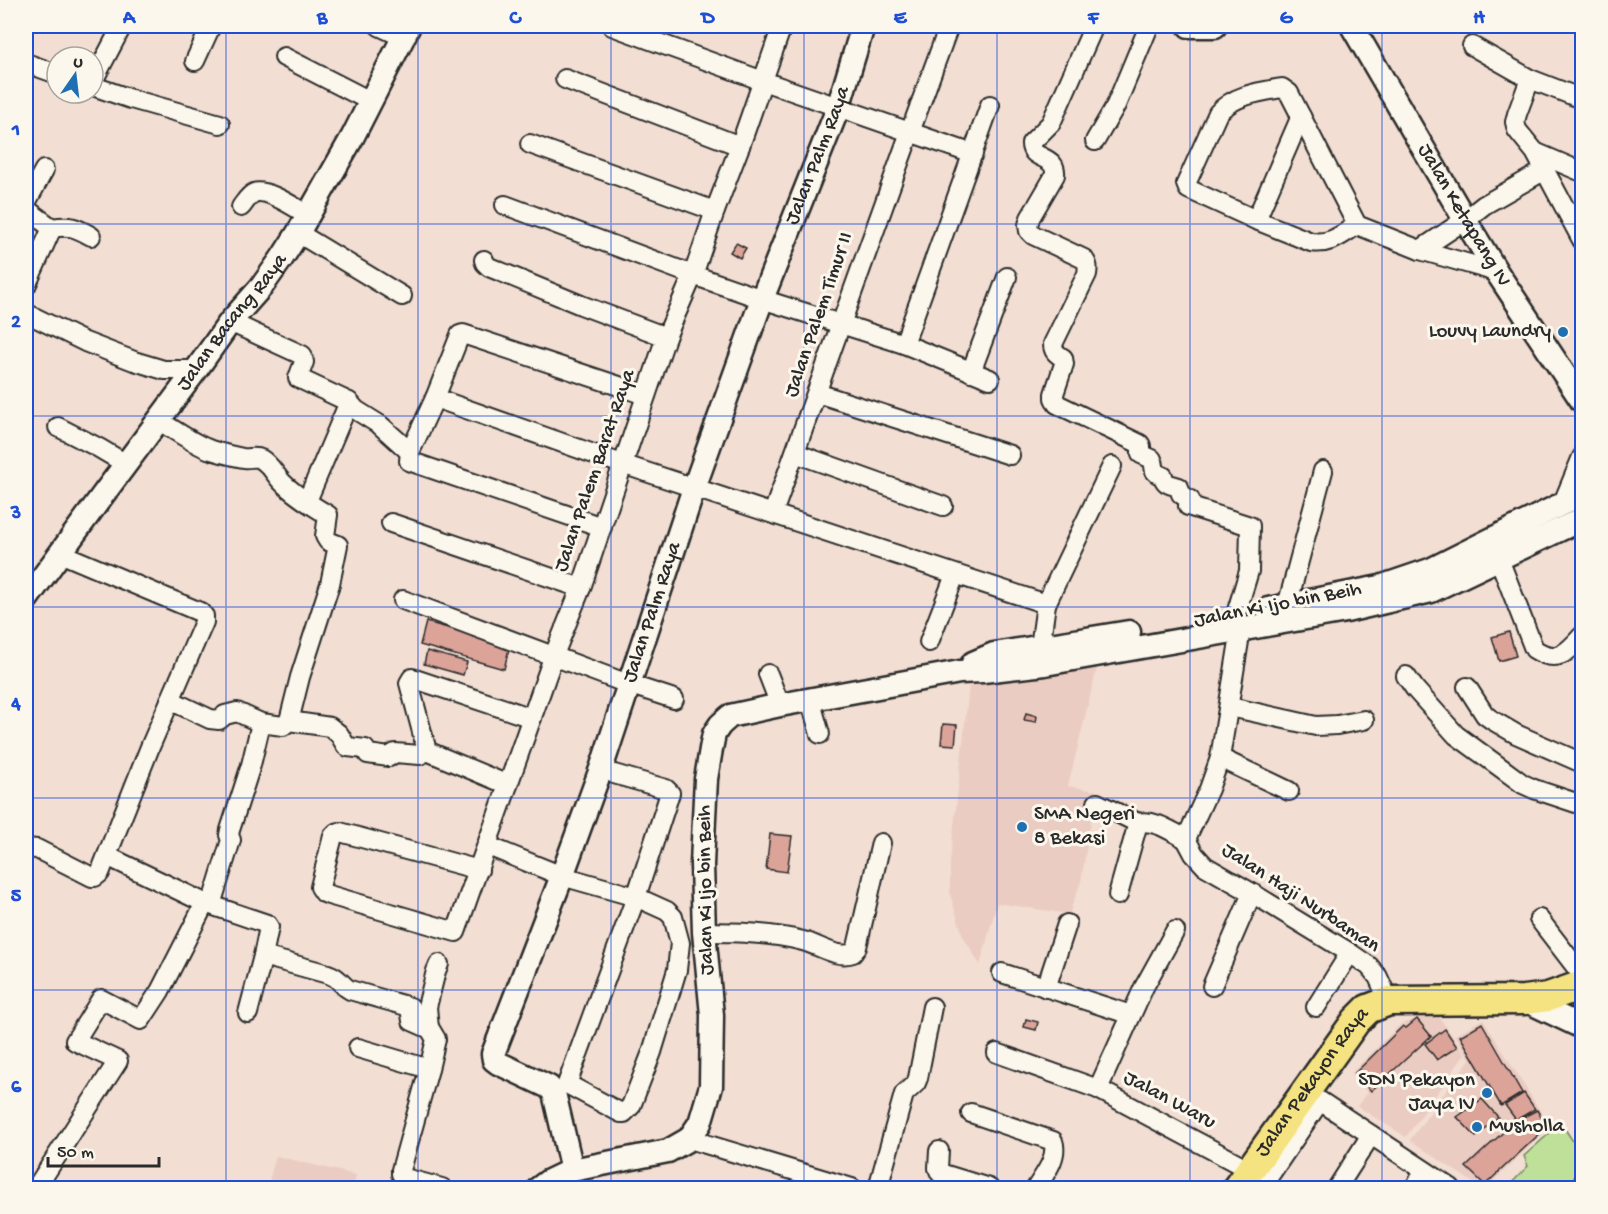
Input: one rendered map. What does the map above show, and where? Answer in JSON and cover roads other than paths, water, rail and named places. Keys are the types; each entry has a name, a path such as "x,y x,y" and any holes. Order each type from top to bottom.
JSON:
{"main road":[{"name":"Jalan Pekayon Raya","path":"1250,1182 1356,1021 1368,1009 1389,1001 1525,1000 1548,997 1582,985"}],"street":[{"path":"105,58 122,26"},
{"path":"195,61 211,26"},
{"path":"379,26 406,31"},
{"path":"612,26 973,154"},
{"name":"Jalan Palem Barat Raya","path":"479,870 340,832 333,836 320,883 321,890 329,895 456,932 488,846 554,655 581,588 666,337 693,274 782,26"},
{"name":"Jalan Palm Raya","path":"572,1170 554,1093 549,1087 498,1063 494,1060 493,1054 602,766 694,488 762,299 838,108 863,26"},
{"name":"Jalan Palem Timur II","path":"773,513 949,26"},
{"path":"1094,26 1051,123 1030,143 1032,152 1053,163 1055,175 1030,218 1029,231 1084,259 1088,268 1053,344 1055,353 1063,358 1064,364 1054,398 1057,404 1140,444 1141,454 1152,459 1154,470 1163,476 1166,483 1179,487 1181,494 1190,500 1188,506 1250,526 1249,571 1239,622 1230,707 1220,758 1209,789 1186,839 1154,824 1145,821 1138,823 1096,803"},
{"path":"1095,141 1116,105 1149,26"},
{"path":"1189,26 1215,26"},
{"name":"Jalan Ketapang IV","path":"1352,26 1498,274 1582,401"},
{"name":"Jalan Bacang Raya","path":"26,600 230,322 262,286 303,224 372,102 406,31"},
{"path":"1472,46 1530,79 1582,99"},
{"path":"284,57 372,102"},
{"path":"26,63 45,70"},
{"path":"565,79 740,146"},
{"path":"1530,79 1515,122 1518,130 1535,152 1582,240"},
{"path":"1356,225 1331,241 1311,242 1188,189 1186,184 1218,113 1226,104 1236,99 1282,88 1289,93 1356,225 1420,250 1498,274"},
{"path":"105,90 220,124"},
{"path":"904,344 990,105"},
{"path":"1256,220 1301,116"},
{"path":"530,144 715,211"},
{"path":"1535,152 1582,172"},
{"path":"26,203 44,170"},
{"path":"1420,250 1484,205 1545,170"},
{"path":"241,207 252,194 257,192 272,196 303,224 402,296"},
{"path":"505,205 762,299 904,344 990,379"},
{"path":"26,209 52,228 67,226 91,236"},
{"path":"26,286 52,228"},
{"path":"484,260 489,267 666,337"},
{"path":"971,372 1007,277"},
{"path":"26,314 94,346 134,361 164,370 196,370"},
{"path":"230,322 302,355 304,362 298,378 349,402 356,410 380,424 410,452"},
{"path":"602,527 409,460 410,452 435,398 458,338 463,334 646,395"},
{"path":"817,393 1010,455"},
{"path":"435,398 622,464 1046,604"},
{"path":"307,501 349,402"},
{"path":"158,420 207,449 246,459 261,459 269,465 283,483 314,508 328,515 325,536 328,541 338,545 330,584 300,677 289,721 283,726 261,723 237,712 225,715 219,720 210,719 170,700"},
{"path":"58,427 126,464"},
{"path":"795,453 943,506"},
{"path":"1562,505 1582,457"},
{"path":"1040,647 1046,604 1112,466"},
{"path":"1288,614 1323,471"},
{"name":"Jalan Ki Ijo bin Beih","path":"1288,614 1430,570 1582,494"},
{"name":"Jalan Ki Ijo bin Beih","path":"960,672 974,662 994,654 1288,614 1346,611 1431,591 1582,519"},
{"path":"391,523 581,588"},
{"path":"26,848 38,849 92,877 100,873 205,619 202,613 60,553"},
{"path":"1499,559 1534,649 1549,656 1568,652 1582,636"},
{"path":"929,642 955,575"},
{"path":"403,600 674,699"},
{"name":"Jalan Ki Ijo bin Beih","path":"688,1139 700,1123 711,1086 712,1015 704,932 702,865 704,818 706,779 714,734 729,716 960,672 1045,664 1239,622"},
{"path":"768,674 780,705"},
{"path":"1406,676 1456,735 1523,784 1582,805"},
{"path":"427,751 409,683 412,678 532,718"},
{"path":"1467,687 1485,715 1492,720 1515,734 1582,763"},
{"path":"810,699 820,734"},
{"path":"1230,707 1316,726 1364,720"},
{"path":"289,721 330,727 339,734 345,746 364,749 368,754 389,757 395,753 420,755 427,751"},
{"path":"36,1188 118,1061 75,1041 100,999 141,1020 160,991 208,904 231,840 229,835 251,765 261,723"},
{"path":"427,751 508,785"},
{"path":"1220,758 1289,791"},
{"path":"488,846 562,876 636,897 667,911 673,917 680,943 680,959 652,1052 631,1106 624,1113 567,1084 636,897 670,793 666,789 614,774"},
{"path":"1118,895 1138,823"},
{"name":"Jalan Haji Nurbaman","path":"1186,839 1205,866 1369,966 1378,977 1389,1001"},
{"path":"704,932 747,932 776,936 806,941 833,952 848,955 853,953 857,947 881,843"},
{"path":"108,856 208,904 268,925 263,956 248,1012"},
{"path":"1212,986 1252,893"},
{"path":"1539,920 1582,985"},
{"path":"1046,988 1067,924"},
{"name":"Jalan Waru","path":"1175,931 1144,987 1098,1089 1250,1182"},
{"path":"1316,1007 1350,953"},
{"path":"263,956 337,977 345,988 407,1006 411,1010 412,1021 429,1029"},
{"path":"439,964 427,1007 429,1029 436,1039 401,1174 405,1178 442,1188"},
{"path":"1002,973 1131,1015"},
{"path":"1525,1000 1582,1027"},
{"path":"878,1188 904,1095 918,1078 932,1007"},
{"path":"358,1048 429,1069"},
{"path":"997,1053 1098,1089"},
{"path":"1250,1182 1320,1101 1451,1188"},
{"path":"971,1113 1053,1141 1056,1148 1054,1155 1036,1188"},
{"path":"1336,1188 1371,1135"},
{"path":"539,1188 572,1170 668,1151 688,1139 852,1188"},
{"path":"939,1151 940,1173 989,1188"},
{"path":"1414,1188 1425,1171"},
{"path":"1579,1188 1582,1184"}],"place":[{"name":"Louvy Laundry","path":"1563,332"},
{"name":"SMA Negeri 8 Bekasi","path":"1022,827"},
{"name":"SDN Pekayon Jaya IV","path":"1487,1093"},
{"name":"Musholla","path":"1477,1127"}]}
